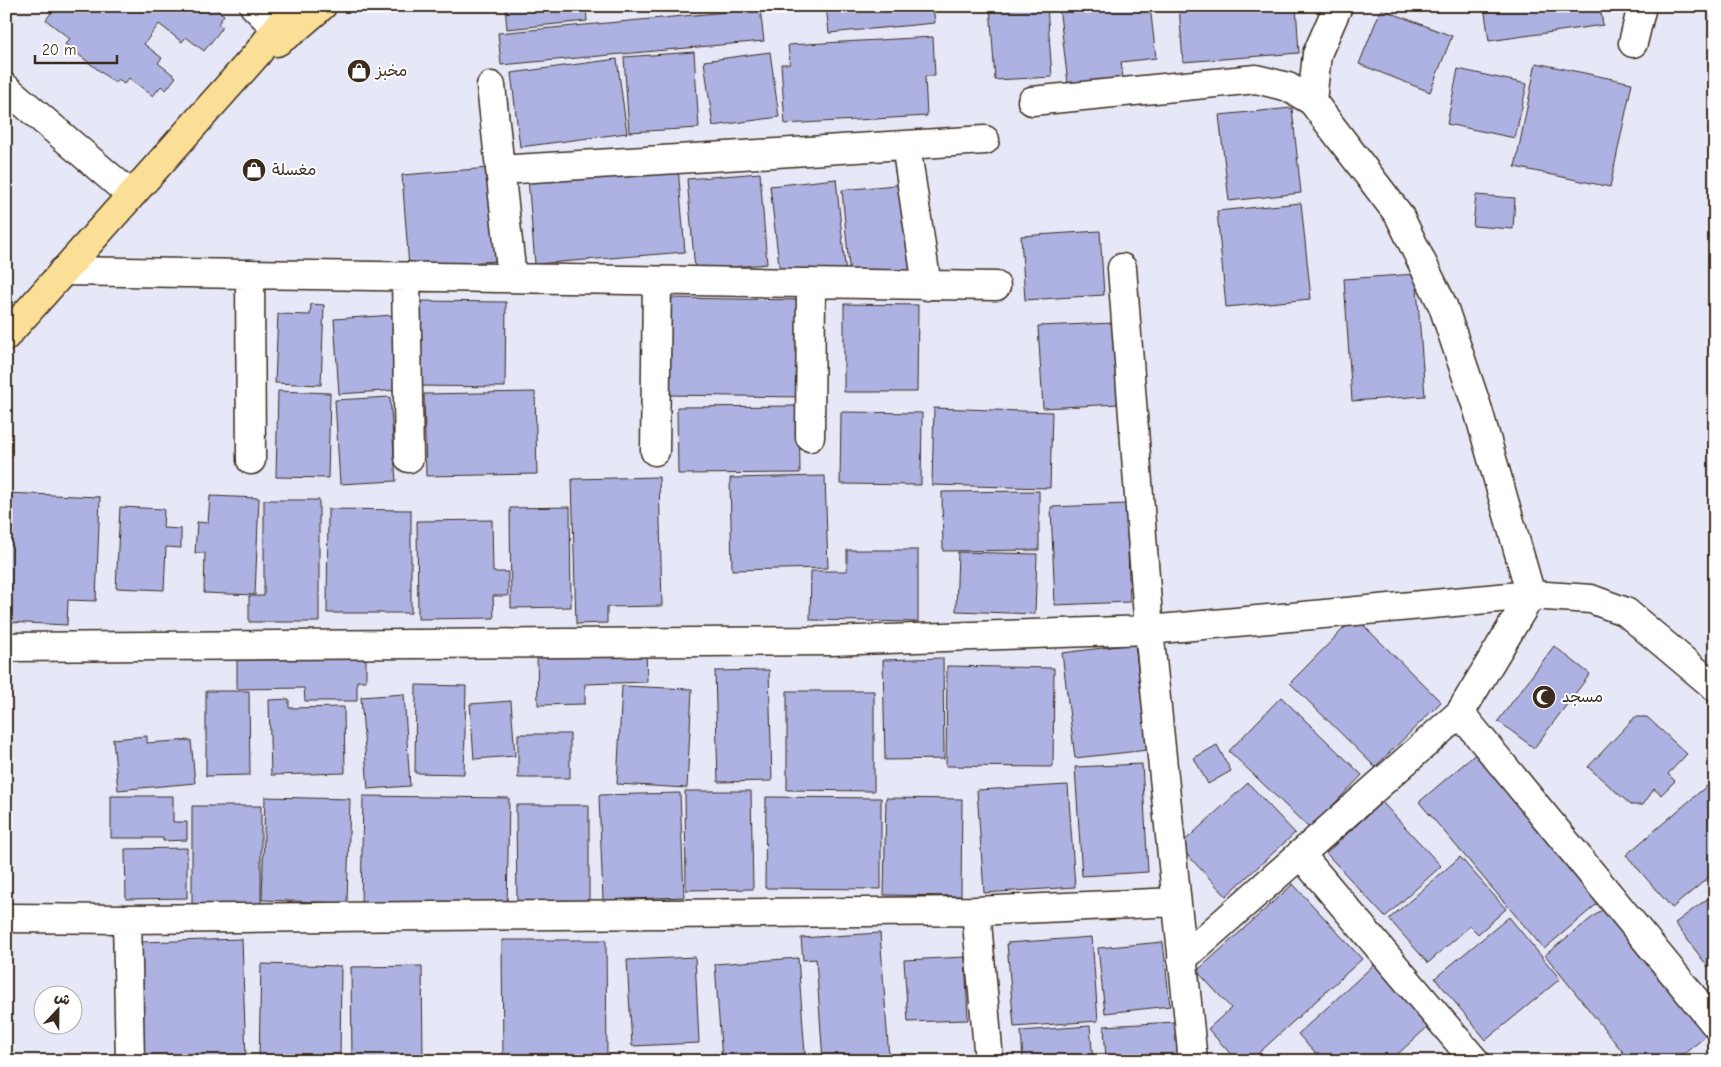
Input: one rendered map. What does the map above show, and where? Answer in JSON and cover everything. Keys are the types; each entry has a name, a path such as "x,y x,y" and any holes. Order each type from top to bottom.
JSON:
{"main road":[{"path":"6,336 257,54 294,6"},
{"path":"257,54 293,31 322,6"}],"street":[{"path":"254,6 276,28"},
{"path":"1312,101 1317,54 1338,6"},
{"path":"1633,43 1642,6"},
{"path":"1032,101 1256,79 1288,87 1312,101 1399,215 1443,306 1478,410 1531,595 1460,713 1182,959"},
{"path":"492,86 512,278"},
{"path":"6,88 131,195"},
{"path":"500,170 985,140"},
{"path":"906,145 927,286"},
{"path":"1122,268 1149,630 1193,1061"},
{"path":"63,271 996,286"},
{"path":"250,274 251,460"},
{"path":"406,277 409,458"},
{"path":"655,451 657,281"},
{"path":"810,438 811,284"},
{"path":"6,647 829,641 1149,630 1531,595 1591,599 1626,612 1715,687"},
{"path":"1460,713 1715,1024"},
{"path":"1300,854 1475,1061"},
{"path":"6,918 127,919 976,911 1176,902"},
{"path":"976,911 989,1061"},
{"path":"127,919 130,1061"}],"building":[{"path":"48,6 212,6 224,15 218,24 223,27 204,51 186,37 182,42 159,24 144,44 162,58 158,63 176,77 166,90 161,86 153,96 129,78 124,84 118,79 115,83 65,44 70,39 46,20 51,13 46,9"},
{"path":"505,6 586,6 587,21 507,29"},
{"path":"826,6 933,6 935,23 829,33"},
{"path":"990,6 1047,6 1052,77 995,80"},
{"path":"1059,6 1150,6 1156,58 1121,62 1123,78 1068,84"},
{"path":"1179,6 1296,6 1299,53 1183,62"},
{"path":"1484,6 1600,6 1603,25 1489,41"},
{"path":"760,9 764,41 501,65 498,33"},
{"path":"1381,9 1452,36 1430,92 1359,64"},
{"path":"933,37 935,76 925,76 927,116 785,124 781,64 790,64 788,45"},
{"path":"694,52 699,128 629,132 624,57"},
{"path":"770,52 779,117 713,126 704,61"},
{"path":"617,59 627,133 520,147 511,73"},
{"path":"1536,63 1632,83 1610,187 1515,167"},
{"path":"1458,69 1527,84 1515,138 1447,124"},
{"path":"1292,108 1301,193 1229,201 1219,115"},
{"path":"678,167 685,252 535,264 528,178"},
{"path":"489,168 496,261 409,267 402,175"},
{"path":"760,173 767,264 695,270 687,179"},
{"path":"836,179 846,275 781,282 770,186"},
{"path":"906,184 914,271 850,277 842,190"},
{"path":"1476,195 1515,198 1513,229 1473,226"},
{"path":"1301,203 1311,299 1226,307 1217,211"},
{"path":"1100,231 1104,295 1025,300 1021,236"},
{"path":"1416,274 1425,396 1352,401 1344,279"},
{"path":"669,298 802,300 801,397 668,395"},
{"path":"417,301 506,302 505,387 416,386"},
{"path":"311,304 324,305 321,385 275,383 278,314 310,315"},
{"path":"844,304 918,305 917,392 844,392"},
{"path":"394,315 399,390 339,394 334,319"},
{"path":"1115,323 1119,404 1043,408 1038,326"},
{"path":"278,391 330,393 328,478 276,477"},
{"path":"535,392 537,474 426,476 424,394"},
{"path":"390,397 396,481 340,484 335,400"},
{"path":"799,406 800,473 678,474 677,407"},
{"path":"934,408 1052,412 1050,488 932,485"},
{"path":"841,412 922,413 921,485 840,484"},
{"path":"825,476 828,568 732,570 730,478"},
{"path":"659,477 662,606 607,607 607,623 576,624 572,479"},
{"path":"1039,491 1039,550 943,551 942,492"},
{"path":"6,493 100,497 96,601 68,600 67,625 6,622"},
{"path":"210,496 259,498 255,595 204,593 205,553 195,553 197,522 208,523"},
{"path":"264,500 319,500 319,622 249,622 249,596 264,596"},
{"path":"1126,504 1130,602 1055,605 1051,507"},
{"path":"120,507 164,509 163,528 181,529 181,548 166,547 164,590 116,588"},
{"path":"570,507 571,607 511,608 510,508"},
{"path":"328,509 411,510 411,613 327,613"},
{"path":"492,520 493,572 508,572 508,596 493,596 494,618 418,619 417,521"},
{"path":"847,550 918,550 918,622 810,620 811,571 847,571"},
{"path":"958,552 1037,554 1035,614 956,611"},
{"path":"1355,617 1441,702 1375,767 1290,683"},
{"path":"1135,644 1148,750 1075,758 1062,653"},
{"name":"مسجد","path":"1554,646 1590,674 1534,748 1498,721"},
{"path":"646,651 647,682 585,684 585,704 538,705 537,654"},
{"path":"943,658 944,759 885,760 883,660"},
{"path":"366,659 366,681 357,681 357,701 305,701 304,688 237,689 237,660"},
{"path":"947,666 1054,668 1053,767 946,766"},
{"path":"769,670 772,781 718,782 715,671"},
{"path":"416,685 466,686 464,774 415,773"},
{"path":"622,686 692,689 687,788 617,784"},
{"path":"206,691 249,691 250,775 206,776"},
{"path":"787,691 874,691 874,791 787,790"},
{"path":"404,694 410,786 368,789 361,697"},
{"path":"1281,697 1362,775 1310,829 1229,751"},
{"path":"289,699 289,708 344,707 345,773 271,775 269,700"},
{"path":"511,701 515,756 474,759 470,704"},
{"path":"1635,717 1647,717 1687,754 1668,774 1675,781 1661,795 1654,789 1643,805 1631,805 1588,767"},
{"path":"518,734 570,734 570,778 518,778"},
{"path":"147,736 147,743 191,740 195,783 118,790 113,739"},
{"path":"1217,745 1231,771 1208,784 1194,758"},
{"path":"1478,752 1603,899 1544,949 1419,802"},
{"path":"1142,764 1148,872 1082,876 1075,767"},
{"path":"1715,779 1715,872 1672,908 1626,855"},
{"path":"1248,783 1295,833 1226,896 1179,846"},
{"path":"1068,785 1075,887 984,893 977,790"},
{"path":"685,791 751,791 753,889 686,890"},
{"path":"680,793 684,897 603,900 599,795"},
{"path":"111,796 173,796 173,822 187,822 187,840 163,841 163,838 111,838"},
{"path":"363,796 509,798 507,909 361,907"},
{"path":"265,797 350,799 347,903 262,900"},
{"path":"766,797 881,798 881,889 765,888"},
{"path":"886,798 962,799 961,896 884,895"},
{"path":"1382,802 1441,866 1385,917 1326,853"},
{"path":"516,805 589,805 589,903 517,904"},
{"path":"192,806 261,806 261,906 192,906"},
{"path":"187,848 187,898 126,899 125,849"},
{"path":"1460,857 1506,909 1478,934 1470,926 1428,963 1389,919"},
{"path":"1293,884 1362,959 1250,1061 1237,1061 1208,1029 1231,1008 1197,971"},
{"path":"1715,893 1715,962 1708,967 1675,923"},
{"path":"1608,905 1710,1033 1675,1061 1630,1061 1545,955"},
{"path":"1509,917 1560,979 1486,1040 1435,978"},
{"path":"880,933 889,1058 823,1061 816,959 803,960 801,938"},
{"path":"1092,937 1098,1021 1014,1027 1007,943"},
{"path":"242,939 246,1060 144,1061 141,942"},
{"path":"502,940 606,940 607,1060 503,1060"},
{"path":"1163,942 1170,1006 1105,1013 1098,948"},
{"path":"695,957 699,1043 632,1046 627,960"},
{"path":"965,957 968,1020 908,1022 904,960"},
{"path":"798,958 805,1054 722,1060 715,964"},
{"path":"1377,962 1432,1023 1390,1061 1322,1061 1298,1034"},
{"path":"261,964 341,966 340,1061 259,1061"},
{"path":"422,966 423,1059 352,1059 351,967"},
{"path":"1175,1022 1178,1061 1106,1061 1104,1026"},
{"path":"1090,1026 1093,1061 1023,1061 1021,1031"},
{"path":"1715,1049 1715,1061 1699,1061"}],"place":[{"name":"مخبز","path":"359,71"},
{"name":"مغسلة","path":"254,170"},
{"name":"مسجد","path":"1544,697"}]}
